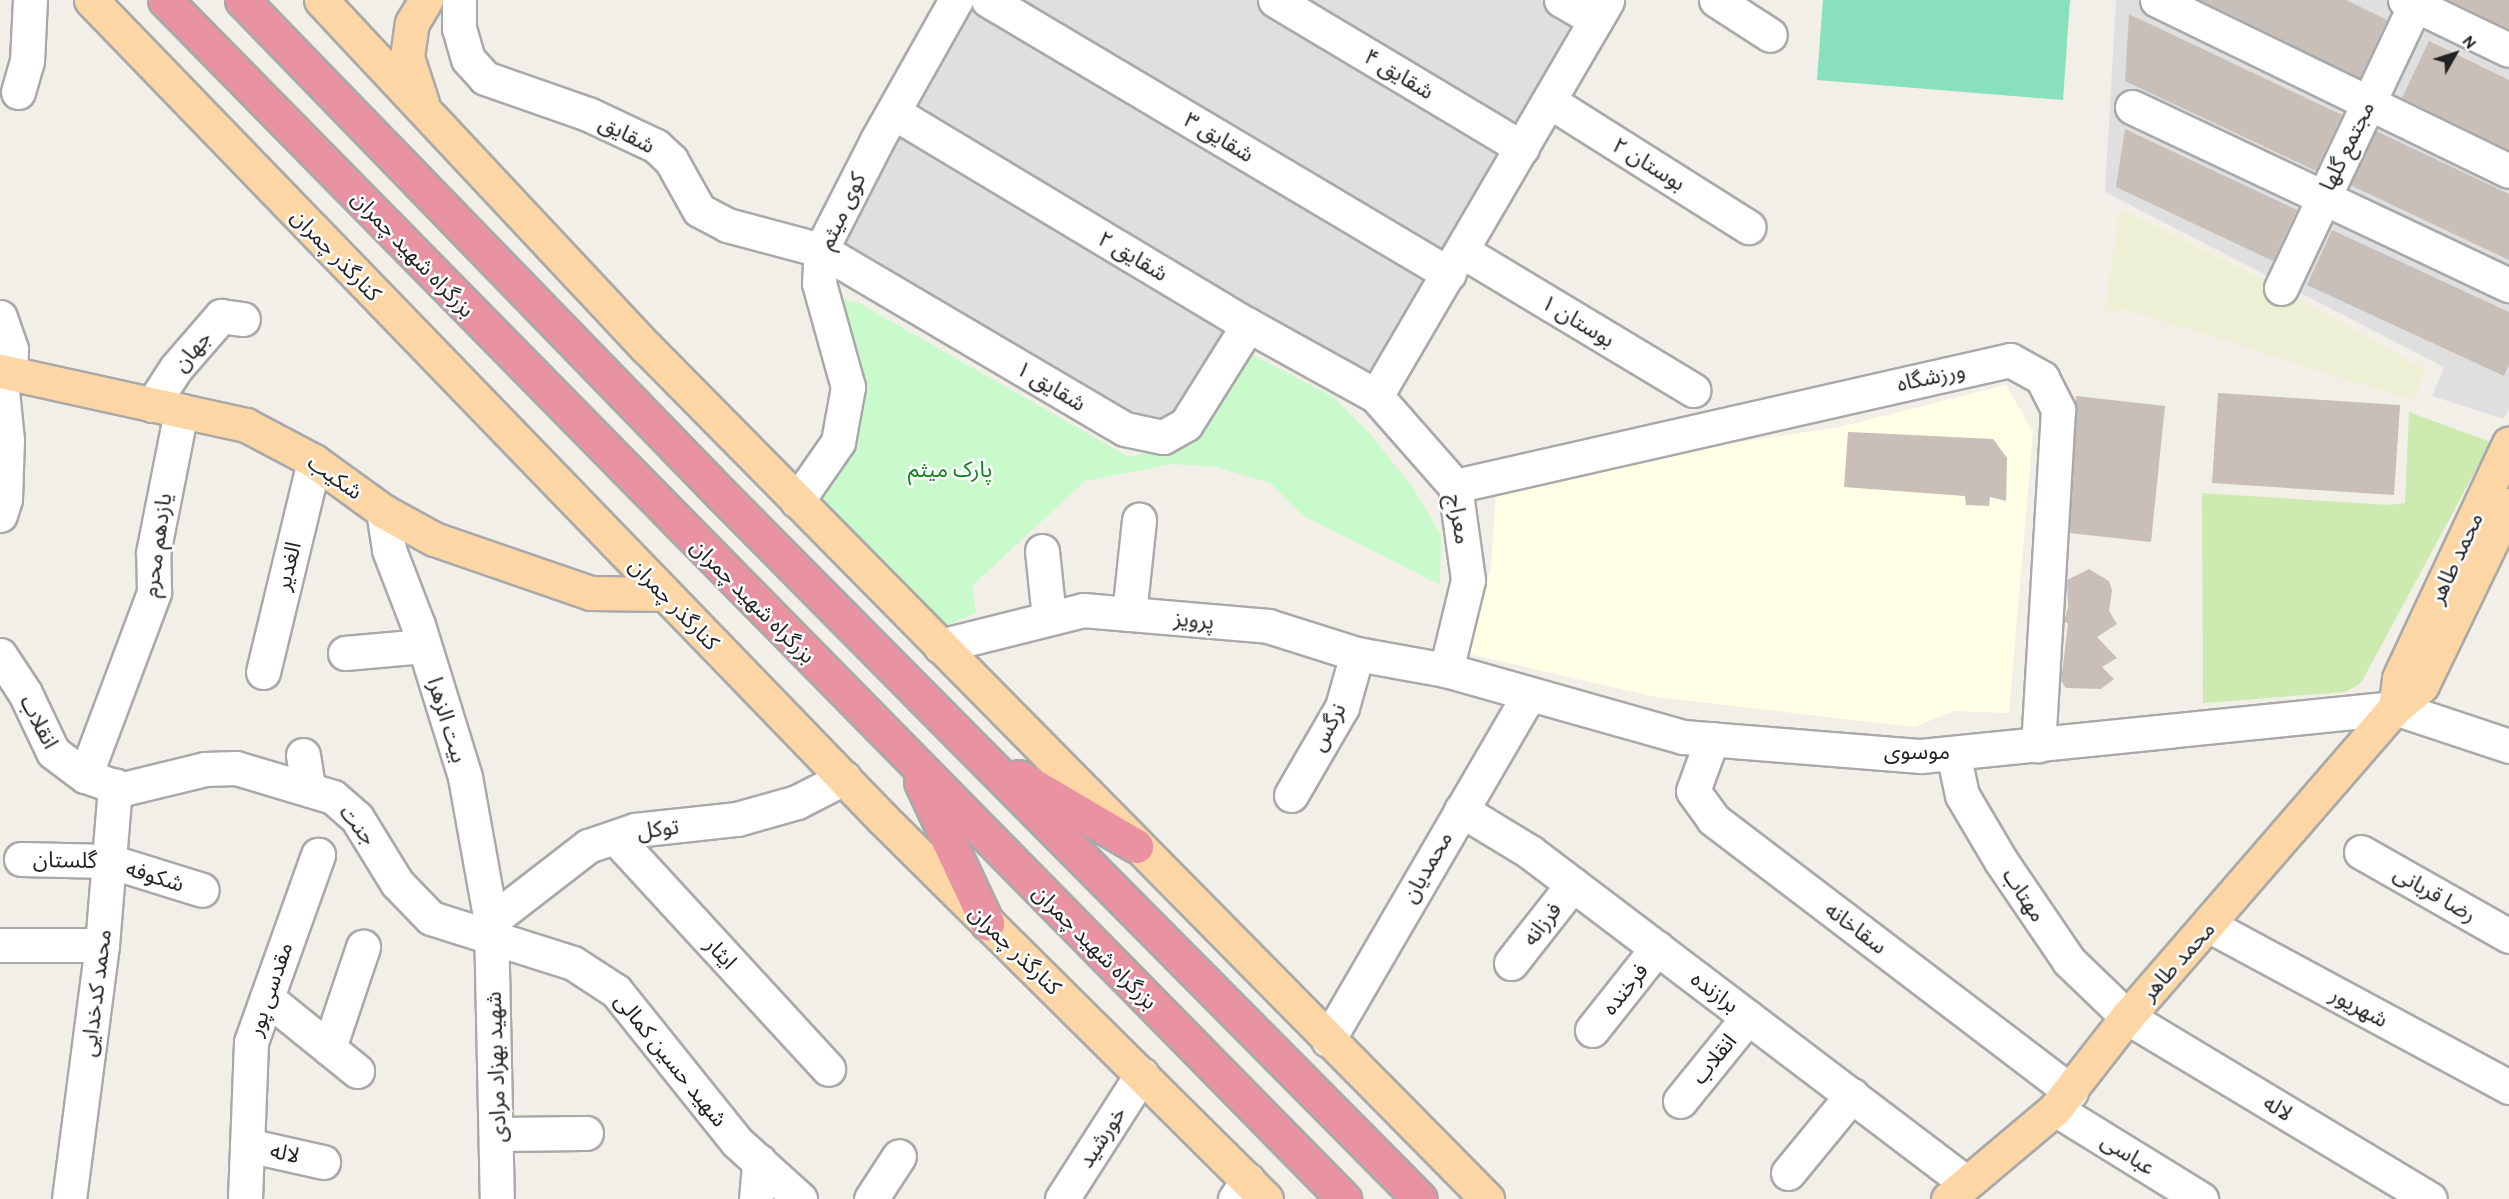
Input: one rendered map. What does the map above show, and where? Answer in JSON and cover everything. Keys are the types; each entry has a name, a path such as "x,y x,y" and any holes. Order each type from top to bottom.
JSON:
{"highway":[{"name":"بزرگراه شهید چمران","path":"165,0 1344,1199"},
{"path":"242,0 978,753 1420,1199"},
{"path":"978,753 1136,846"},
{"path":"911,761 987,923"}],"main road":[{"name":"کنارگذر چمران","path":"91,0 844,778 987,923 1142,1074 1250,1193"},
{"path":"321,0 797,501 1328,1040 1488,1199"},
{"path":"424,111 408,57 412,23 426,0"},
{"name":"شکیب","path":"3,372 246,425 314,461 383,511 434,539 591,593 664,594"},
{"name":"محمد طاهر","path":"2395,708 2399,678 2509,443"},
{"name":"محمد طاهر","path":"1956,1191 2063,1100 2127,1017 2210,926 2395,708 2422,685 2509,505"}],"street":[{"path":"18,92 27,61 30,0"},
{"name":"شقایق","path":"459,0 459,28 468,59 485,78 588,114 656,146 671,160 699,210 726,225 821,250"},
{"name":"کوی میثم","path":"797,501 838,442 848,387 819,283 821,250 893,112 956,0"},
{"name":"شقایق ۳","path":"988,0 1456,263"},
{"name":"شقایق ۴","path":"1275,0 1522,148"},
{"path":"1376,396 1456,263 1601,10 1561,0"},
{"path":"1716,0 1770,35"},
{"path":"2157,0 2509,171"},
{"name":"مجتمع گلها","path":"2281,288 2413,2 2509,50"},
{"name":"بوستان ۲","path":"1549,101 1748,227"},
{"path":"2133,107 2509,285"},
{"name":"شقایق ۲","path":"893,112 1248,325 1376,396"},
{"name":"شقایق ۱","path":"821,250 1125,429 1163,437 1186,424 1248,325"},
{"name":"بوستان ۱","path":"1456,263 1693,390"},
{"name":"جهان","path":"167,408 176,368 221,316 243,319"},
{"path":"0,317 12,349 3,372 5,499 0,515"},
{"name":"ورزشگاه","path":"1455,486 2010,360 2042,378 2058,410 2038,745"},
{"name":"معراج","path":"1376,396 1455,486 1468,580 1446,670"},
{"name":"یازدهم محرم","path":"85,776 154,592 153,553 167,408"},
{"name":"الغدیر","path":"262,672 314,461"},
{"name":"بیت الزهرا","path":"383,511 389,550 424,646 465,777 492,928"},
{"path":"1129,614 1139,520"},
{"path":"1042,551 1049,618"},
{"name":"پرویز","path":"940,646 1083,610 1268,626 1357,654 1446,670"},
{"path":"345,653 424,646"},
{"name":"نرگس","path":"1291,795 1342,707 1357,654"},
{"name":"انقلاب","path":"0,655 25,693 52,752 85,776 119,788"},
{"name":"موسوی","path":"1446,670 1683,737 1921,756 2395,708"},
{"name":"محمدیان","path":"1328,1040 1529,695"},
{"path":"2395,708 2509,746"},
{"name":"سقاخانه","path":"1712,739 1693,791 1713,819 2063,1100"},
{"name":"مهتاب","path":"1953,753 1962,795 2001,861 2069,961 2127,1017"},
{"path":"303,755 308,787"},
{"name":"جنت","path":"119,788 206,769 236,768 308,787 333,797 357,818 397,882 430,918 456,929 492,928"},
{"name":"توکل","path":"492,928 588,846 635,830 737,819 797,802 844,778"},
{"name":"محمد کدخدایی","path":"69,1199 102,945 109,861 119,788"},
{"name":"برازنده","path":"1461,810 1530,852 1851,1095 1956,1191"},
{"name":"ایثار","path":"615,837 828,1069"},
{"name":"رضا قربانی","path":"2361,852 2509,936"},
{"name":"مقدسی پور","path":"245,1199 251,1042 318,855"},
{"name":"گلستان","path":"21,859 109,861"},
{"name":"شکوفه","path":"109,861 202,890"},
{"name":"فرزانه","path":"1511,963 1573,884"},
{"name":"شهریور","path":"2210,926 2509,1088"},
{"name":"شهید بهزاد مرادی","path":"492,928 498,1134 497,1199"},
{"name":"شهید حسین کمالی","path":"492,928 573,963 616,991 737,1142 800,1199"},
{"path":"0,945 102,945"},
{"path":"329,1048 363,947"},
{"name":"فرخنده","path":"1592,1030 1657,948"},
{"path":"267,998 357,1071"},
{"name":"انقلاب","path":"1680,1101 1748,1017"},
{"name":"لاله","path":"2127,1017 2430,1199"},
{"name":"خورشید","path":"1062,1199 1142,1074"},
{"path":"1788,1173 1851,1095"},
{"name":"عباسی","path":"2063,1100 2201,1199"},
{"path":"498,1134 586,1133"},
{"name":"لاله","path":"247,1145 323,1162"},
{"path":"871,1199 899,1156"},
{"path":"756,1199 759,1161"}],"shaded area":[{"path":"969,0 1594,0 1375,388 1244,315 1181,418 1129,423 829,247"},
{"path":"2116,0 2509,0 2509,408 2504,419 2432,396 2444,367 2105,192"},
{"path":"2120,208 2281,288 2426,370 2414,401 2125,309 2104,314"},
{"path":"2006,385 2033,432 2009,713 1954,711 1914,727 1656,697 1469,654 1491,568 1496,491 1626,459 1840,427","holes":["1848,432 1993,439 2007,458 2006,500 1990,497 1989,506 1966,505 1965,496 1845,487"]}],"green space":[{"path":"1823,0 2070,0 2063,100 1817,80"},
{"name":"پارک میثم","path":"834,296 859,303 1129,457 1182,445 1206,424 1246,351 1333,397 1371,435 1413,488 1441,535 1440,585 1305,517 1270,483 1216,467 1173,464 1085,481 972,586 976,613 941,628 816,500 850,451"},
{"path":"2409,412 2491,442 2361,683 2346,692 2203,703 2202,493 2389,505 2405,503"}],"building":[{"path":"2200,0 2346,0 2387,20 2360,78"},
{"path":"2448,0 2509,0 2509,29"},
{"path":"2129,14 2342,115 2316,171 2125,81"},
{"path":"2429,41 2509,80 2509,150 2402,98"},
{"path":"2125,129 2297,210 2273,261 2116,187"},
{"path":"2376,131 2509,194 2509,260 2350,185"},
{"path":"2332,230 2509,312 2509,364 2504,376 2307,285"},
{"path":"2218,393 2400,405 2394,495 2212,483"},
{"path":"2076,396 2165,406 2151,542 2069,533"},
{"path":"1848,432 1993,439 2007,458 2006,501 1990,497 1989,506 1966,505 1965,496 1844,487"},
{"path":"2089,569 2109,581 2112,590 2109,611 2117,624 2097,637 2117,658 2102,667 2114,679 2101,689 2066,688 2061,681 2068,624 2064,621 2068,607 2067,580"}]}
